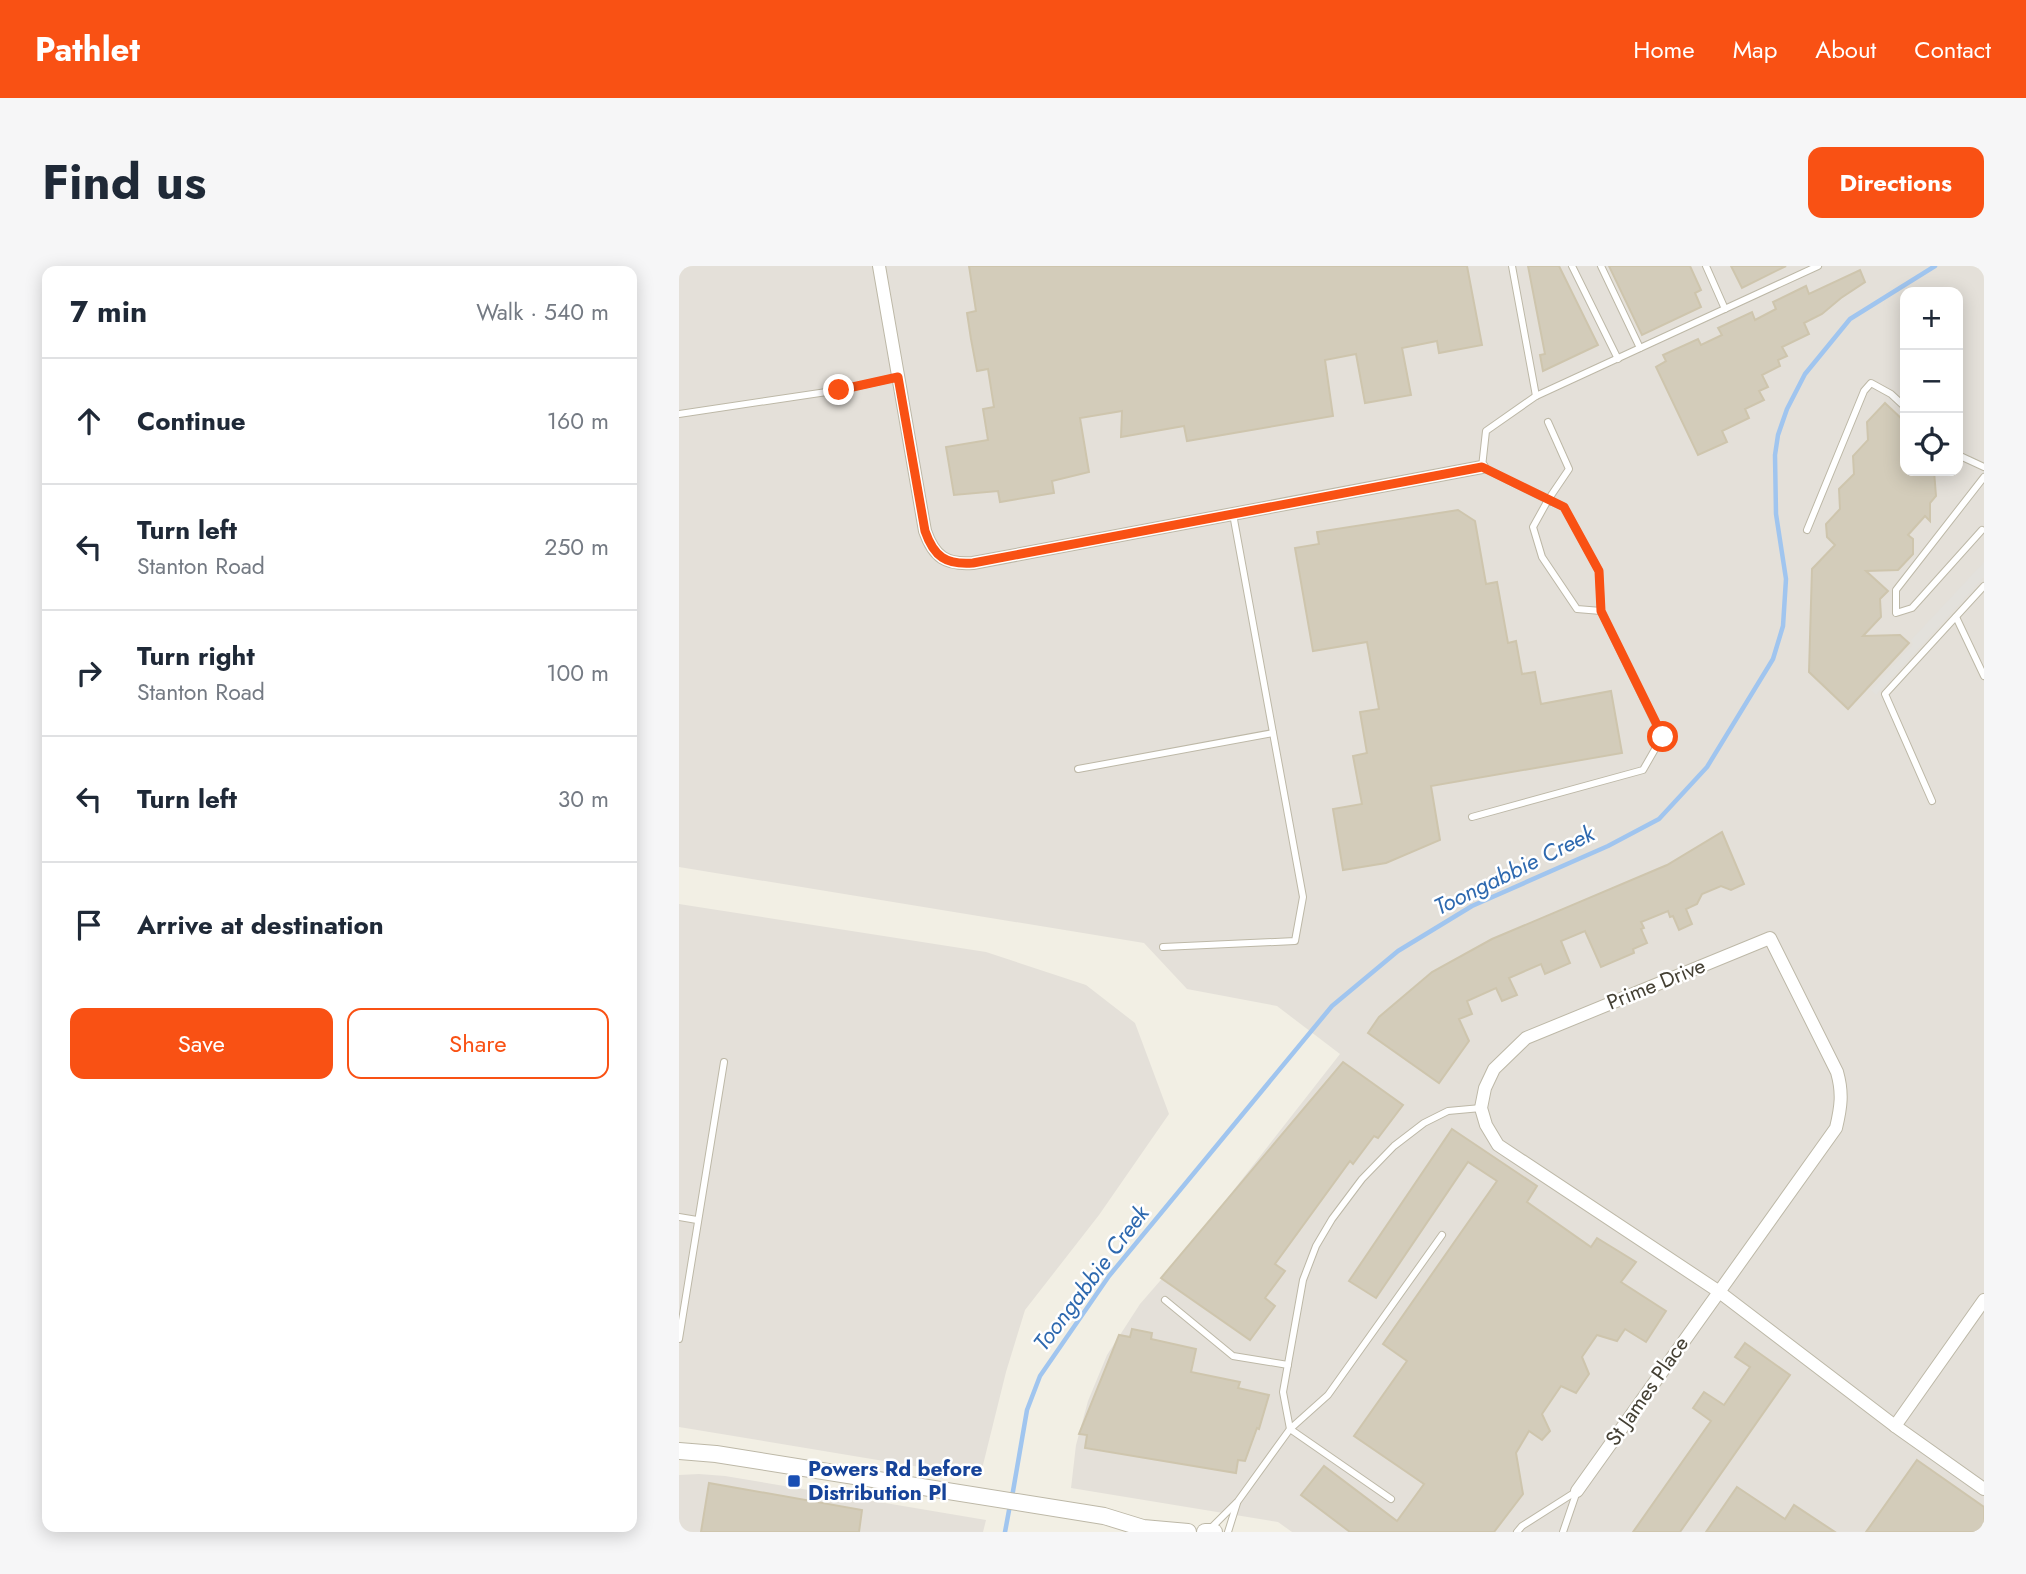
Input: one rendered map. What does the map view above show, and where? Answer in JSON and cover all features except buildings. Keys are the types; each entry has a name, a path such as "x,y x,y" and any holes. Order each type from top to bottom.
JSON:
{"street":[{"path":"879,266 925,531 929,543 946,560 956,564 1482,467"},
{"name":"Prime Drive","path":"1481,1108 1485,1088 1494,1069 1526,1038 1770,938 1837,1072 1842,1089 1842,1106 1836,1128 1718,1292"},
{"path":"1481,1108 1486,1125 1497,1144 1718,1292 1895,1426 1984,1489"},
{"name":"St James Place","path":"1577,1491 1718,1292"},
{"path":"1895,1426 1984,1300"},
{"path":"679,1451 716,1454 1052,1508 1122,1520 1144,1530 1188,1532"},
{"path":"1207,1532 1214,1532"}],"lane":[{"path":"1512,266 1536,396"},
{"path":"1572,266 1618,359"},
{"path":"1601,266 1640,348"},
{"path":"1706,266 1725,309"},
{"path":"1472,817 1643,769 1663,737 1601,611 1599,571 1564,507 1482,467 1486,431 1536,396 1818,266"},
{"path":"679,414 839,390 898,377"},
{"path":"1807,530 1864,391 1871,383 1900,402"},
{"path":"1548,422 1569,469 1533,527 1542,557 1577,609 1601,611"},
{"path":"1963,457 1984,467"},
{"path":"1982,530 1912,608 1896,613 1896,590 1984,477"},
{"path":"1163,947 1295,941 1303,897 1233,514"},
{"path":"1932,802 1885,694 1984,586"},
{"path":"1956,617 1984,676"},
{"path":"1078,769 1273,733"},
{"path":"679,1339 724,1062"},
{"path":"1391,1499 1290,1429 1283,1392 1303,1280 1316,1246 1332,1219 1362,1179 1386,1154 1424,1123 1448,1111 1481,1108"},
{"path":"679,1217 697,1220"},
{"path":"1207,1532 1238,1501 1290,1429 1328,1395 1442,1235"},
{"path":"1165,1300 1233,1356 1288,1365"},
{"path":"1517,1532 1522,1525 1577,1491"},
{"path":"1563,1532 1577,1491"},
{"path":"1228,1532 1238,1501"}],"shaded area":[{"path":"679,266 1984,266 1984,1532 1292,1532 1278,1522 1071,1488 1076,1445 1088,1401 1107,1355 1140,1304 1186,1251 1340,1054 1277,1006 1187,989 1144,943 679,867"},
{"path":"1984,562 1984,577 1876,695 1871,690 1913,644 1911,640"},
{"path":"679,904 986,952 1086,985 1135,1023 1169,1114 1099,1215 1025,1310 1006,1372 980,1477 679,1427"},
{"path":"679,1475 725,1476 986,1520 983,1532 679,1532"}],"waterway":[{"name":"Toongabbie Creek","path":"1012,1497 1027,1410 1040,1376 1109,1276 1332,1006 1398,951 1472,906 1608,846 1659,819 1707,767 1773,659 1783,626 1786,579 1776,514 1775,455 1778,435 1787,409 1805,374 1850,319 1935,266"},
{"name":"Toongabbie Creek","path":"1005,1532 1010,1505"}],"place":[{"name":"Powers Rd before Distribution Pl","path":"794,1481"}],"route":[{"path":"839,390 898,377 925,531 936,552 956,564 1482,467 1564,507 1599,571 1601,611 1663,737"}]}
